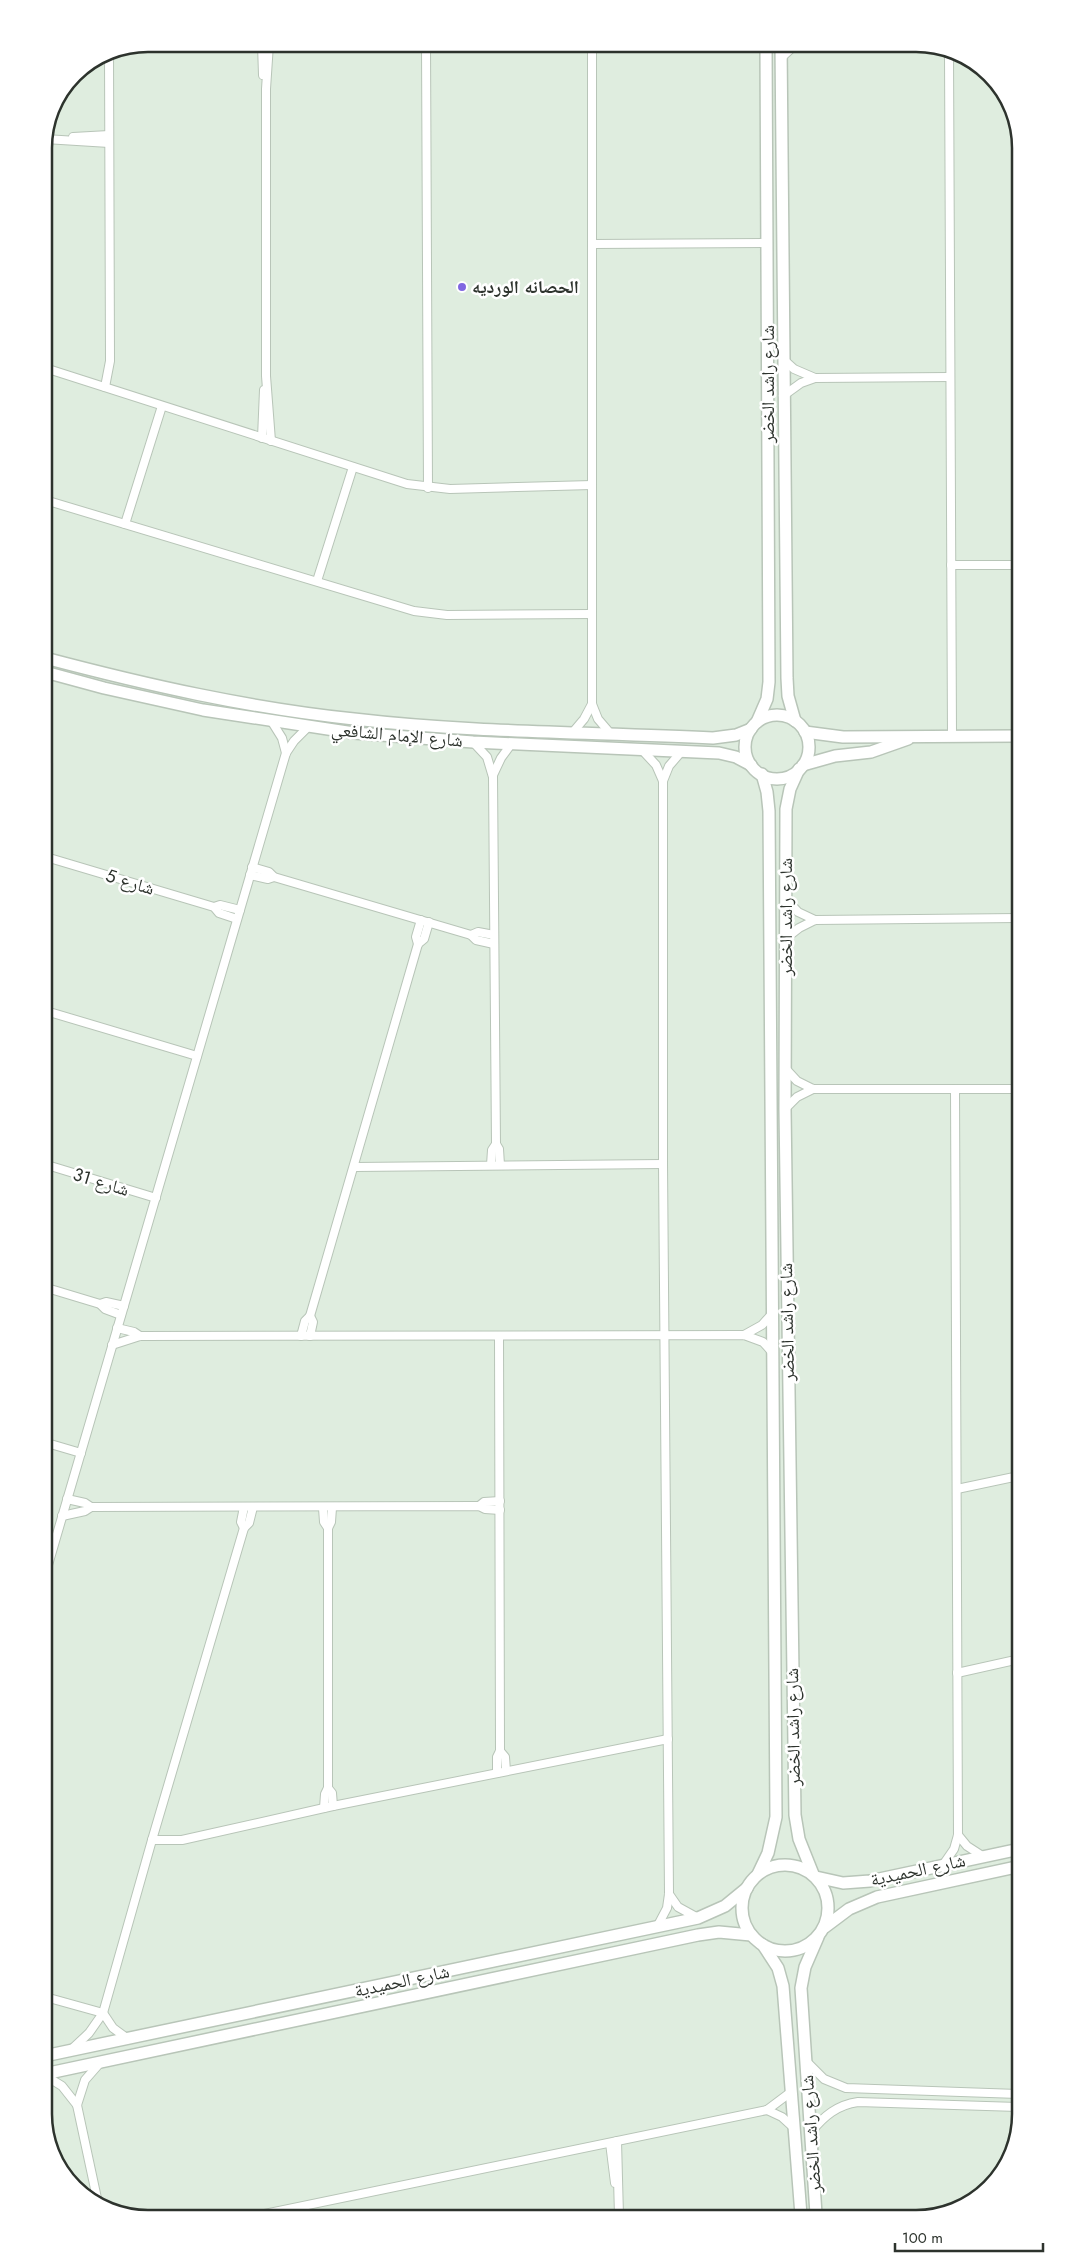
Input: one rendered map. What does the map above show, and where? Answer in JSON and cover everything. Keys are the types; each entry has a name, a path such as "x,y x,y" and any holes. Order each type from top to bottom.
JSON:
{"street":[{"path":"263,52 266,90"},
{"path":"262,438 266,376 266,90 268,52"},
{"path":"426,52 428,488"},
{"path":"592,53 592,704 598,719 610,733"},
{"name":"شارع راشد الخضر","path":"754,725 767,699 769,682 766,53"},
{"name":"شارع راشد الخضر","path":"781,53 787,678 790,704 795,721"},
{"path":"781,58 787,53"},
{"path":"949,59 952,736"},
{"path":"105,387 110,361 109,61"},
{"path":"53,139 109,139"},
{"path":"592,244 767,243"},
{"path":"783,359 794,369 815,378 950,377"},
{"path":"53,370 397,482 428,488 592,485"},
{"path":"266,376 271,441"},
{"path":"784,396 795,387 815,378"},
{"path":"126,524 162,406"},
{"path":"317,581 353,467"},
{"path":"53,502 317,581 398,608 431,614 592,614"},
{"path":"951,565 1012,565"},
{"name":"شارع الإمام الشافعي","path":"53,660 166,688 313,714 420,725 502,731 721,738 736,735 754,725"},
{"name":"شارع الإمام الشافعي","path":"53,674 153,700 308,727 401,737 473,742 719,753 736,757 751,764"},
{"path":"573,732 584,719 592,704"},
{"path":"801,767 808,752 805,732 795,721 788,717 772,715 754,725 745,747 751,764 762,774 777,778 793,774 801,767 835,756 871,752 922,736"},
{"path":"272,722 282,738 286,753"},
{"path":"52,1551 286,753 294,741 308,727"},
{"path":"805,732 842,737 1012,736"},
{"path":"473,742 487,757 492,777 496,1144 492,1150 491,1165"},
{"path":"492,777 501,758 512,743"},
{"path":"643,751 656,765 663,781"},
{"path":"657,1927 664,1914 670,1894 663,1164 663,781 669,766 681,752"},
{"name":"شارع راشد الخضر","path":"801,767 790,788 786,809 785,1109 795,1815 799,1839 815,1876"},
{"name":"شارع راشد الخضر","path":"758,1874 768,1853 776,1817 769,811 767,792 762,774"},
{"name":"شارع 5","path":"53,859 214,907 219,912 237,919"},
{"path":"251,871 269,872 274,877 472,935 476,940 494,944"},
{"path":"786,899 798,912 814,920"},
{"name":"شارع 5","path":"214,907 220,905 240,910"},
{"path":"785,940 798,928 814,920 1012,918"},
{"path":"301,1336 305,1321 310,1316 418,944 424,939 425,921"},
{"path":"472,935 478,932 494,935"},
{"path":"53,1013 197,1056"},
{"path":"785,1068 797,1081 813,1089 1012,1089"},
{"path":"785,1109 798,1097 813,1089"},
{"path":"942,1866 951,1855 958,1835 956,1089"},
{"path":"496,1144 500,1149 500,1165"},
{"path":"354,1167 663,1164"},
{"name":"شارع 31","path":"52,1167 156,1198"},
{"path":"52,1290 100,1304 105,1309 121,1315"},
{"path":"100,1304 106,1302 124,1306"},
{"path":"744,1335 762,1325 772,1314"},
{"path":"310,1316 312,1322 310,1336"},
{"path":"117,1328 134,1332 140,1336"},
{"path":"112,1345 140,1336 744,1335 757,1339 772,1352"},
{"path":"497,1773 497,1757 500,1751 499,1336"},
{"path":"52,1444 81,1453"},
{"path":"958,1489 1012,1478"},
{"path":"68,1499 85,1503 91,1507"},
{"path":"479,1506 484,1502 500,1501"},
{"path":"62,1516 85,1511 91,1507 244,1506 332,1508 479,1506 485,1509 500,1510"},
{"path":"244,1506 241,1522 244,1528"},
{"path":"71,2051 89,2033 103,2013 244,1528 249,1523 253,1507"},
{"path":"324,1508 324,1522 328,1528"},
{"path":"324,1808 325,1794 328,1788 328,1528 331,1522 332,1508"},
{"path":"957,1672 1012,1661"},
{"path":"152,1840 182,1840 333,1806 668,1739"},
{"path":"500,1751 504,1757 506,1771"},
{"path":"328,1788 332,1793 333,1806"},
{"path":"958,1835 966,1846 984,1857"},
{"name":"شارع الحميدية","path":"815,1876 829,1881 856,1883 1012,1851"},
{"path":"779,1865 803,1868 815,1876 823,1886 829,1906 825,1927 818,1937 810,1944 792,1951 777,1950 763,1945 751,1935 745,1924 742,1912 743,1900 747,1888 758,1874 779,1865"},
{"name":"شارع الحميدية","path":"825,1927 849,1909 877,1897 1012,1868"},
{"name":"شارع الحميدية","path":"52,2055 698,1918 725,1906 747,1888"},
{"path":"670,1894 684,1912 698,1918"},
{"name":"شارع الحميدية","path":"52,2072 698,1935 719,1932 751,1935"},
{"name":"شارع راشد الخضر","path":"816,2210 801,1988 808,1957 818,1937"},
{"name":"شارع راشد الخضر","path":"763,1945 778,1968 783,1986 801,2210"},
{"path":"52,1999 103,2013 114,2028 128,2039"},
{"path":"77,2105 85,2080 102,2061"},
{"path":"806,2061 824,2079 846,2088 1012,2094"},
{"path":"52,2080 62,2086 77,2105 96,2195"},
{"path":"284,2210 767,2110 791,2092"},
{"path":"951,2105 950,2100 954,2092"},
{"path":"811,2132 828,2114 850,2104 1012,2107"},
{"path":"767,2110 782,2117 794,2128"},
{"path":"614,2142 618,2210"}],"place":[{"name":"الحصانه الورديه","path":"462,287"}]}
